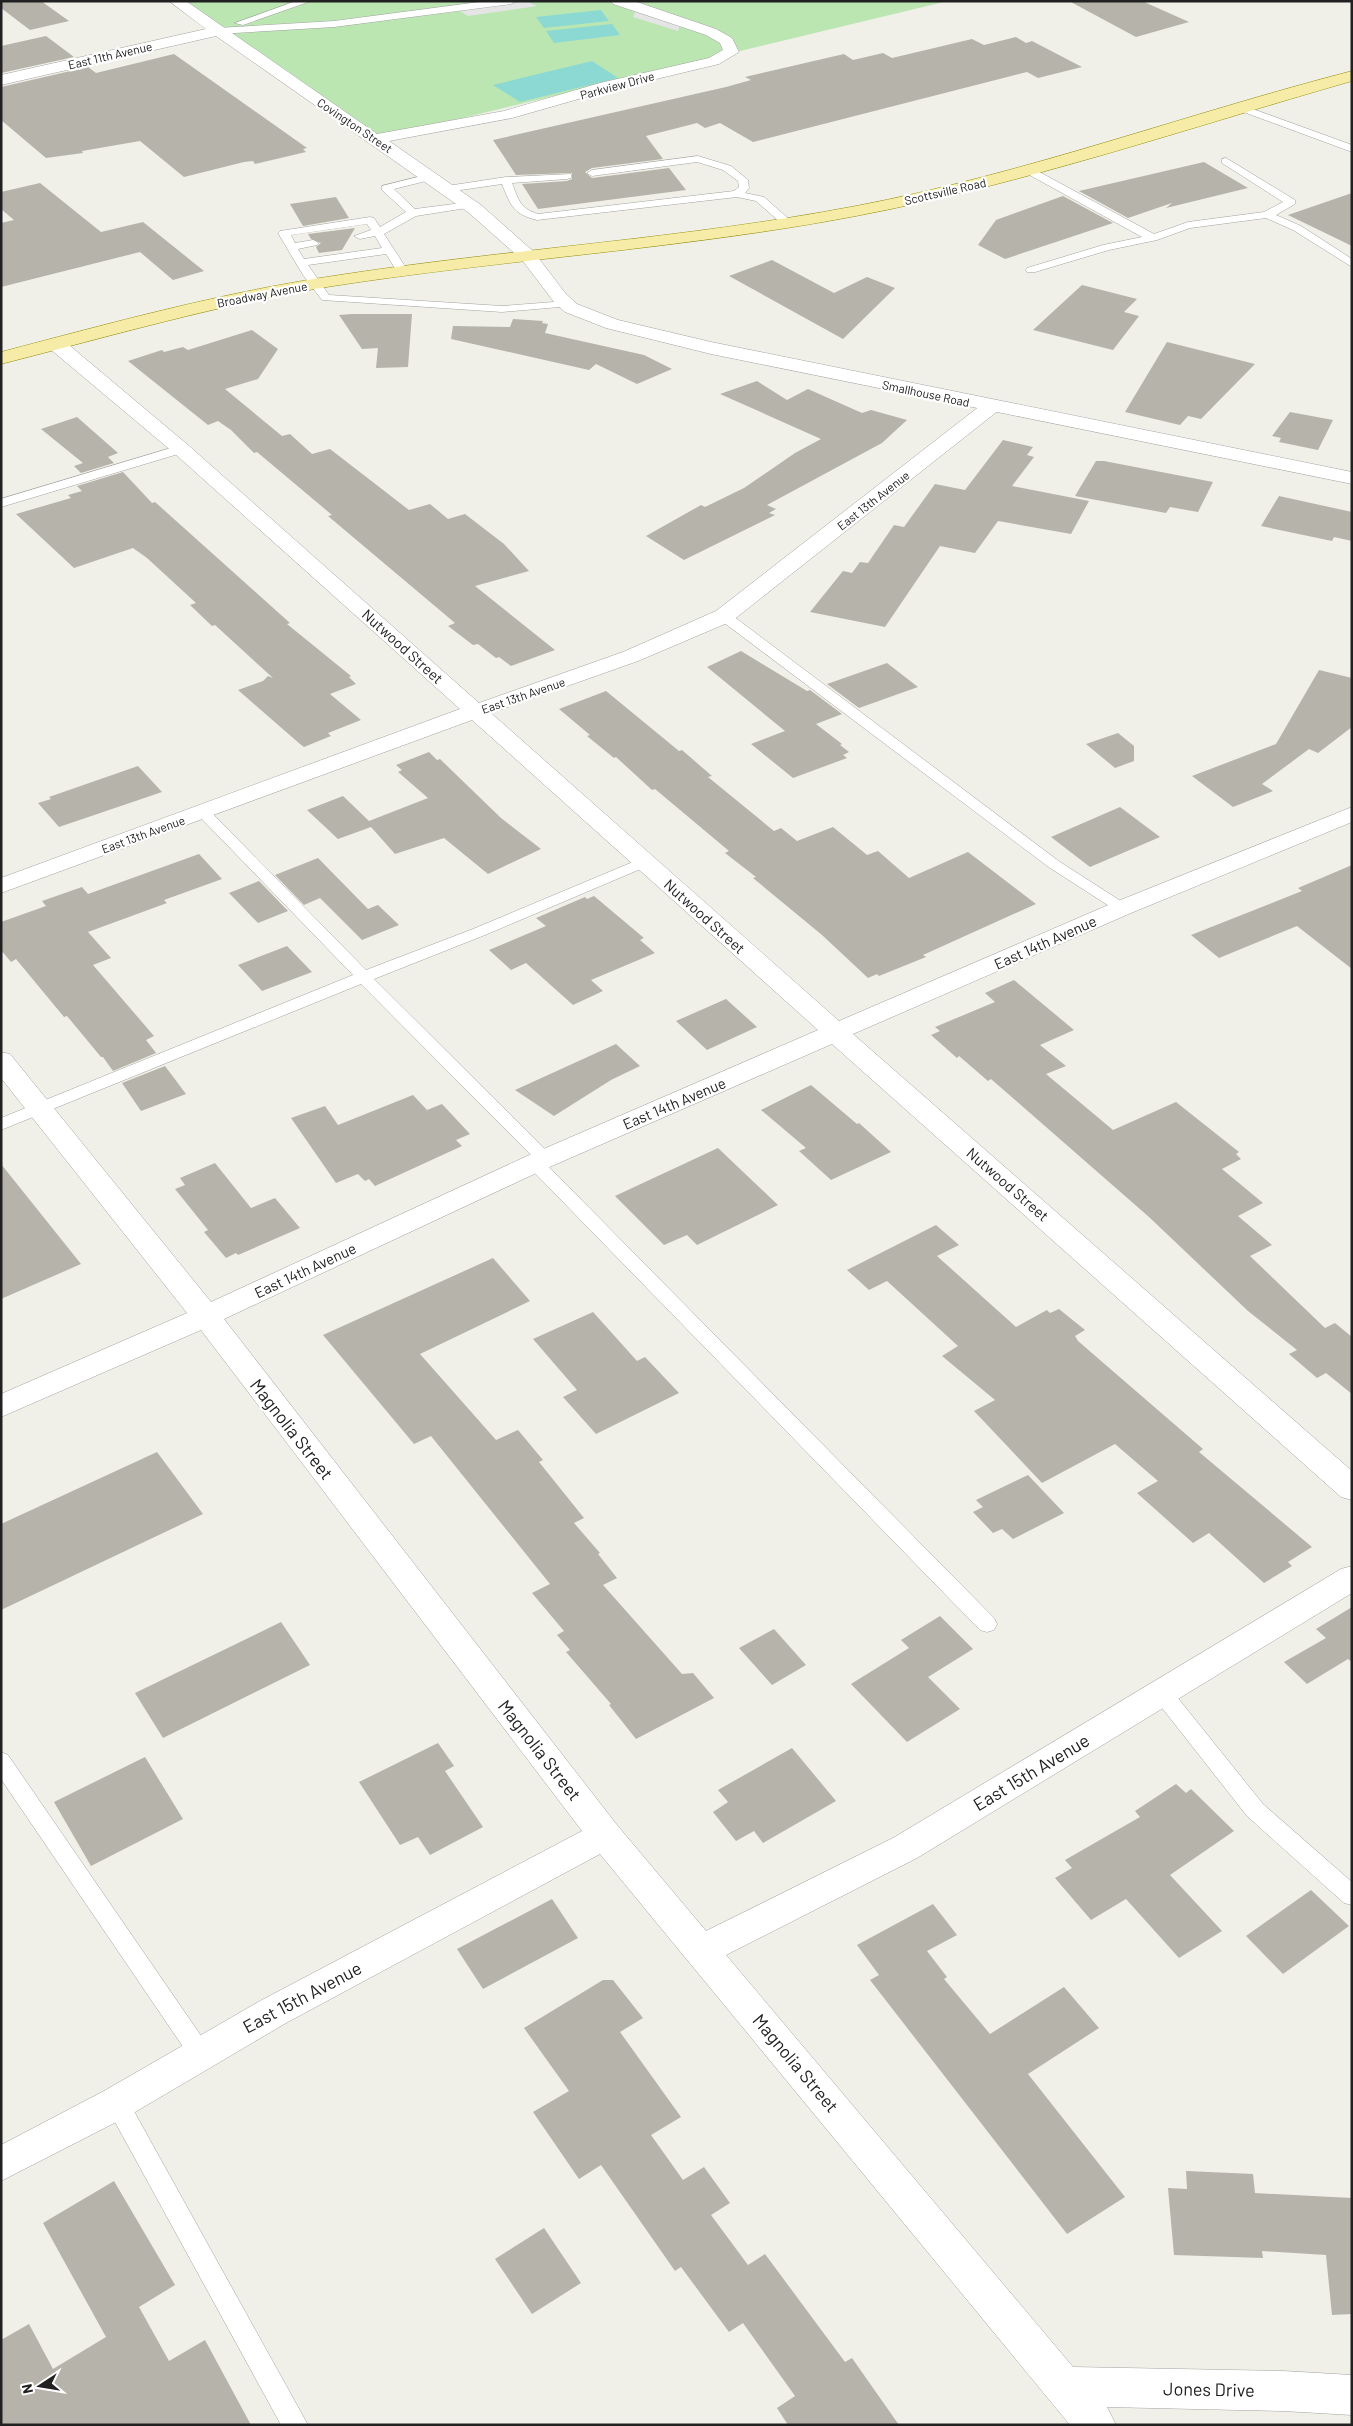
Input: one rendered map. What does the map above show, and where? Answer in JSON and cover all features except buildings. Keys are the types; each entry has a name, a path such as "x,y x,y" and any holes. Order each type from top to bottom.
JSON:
{"main road":[{"name":"Scottsville Road","path":"528,256 786,222 934,194 1028,170 1352,76"},
{"name":"Broadway Avenue","path":"1,358 199,306 312,284 528,256"}],"street":[{"name":"Covington Street","path":"176,1 447,189 469,205 528,256"},
{"name":"Parkview Drive","path":"374,139 506,115 606,86 714,61 731,52 727,41 711,32 618,1"},
{"name":"East 11th Avenue","path":"1,80 218,30"},
{"name":"Smallhouse Road","path":"528,256 552,289 567,304 588,316 641,332 992,406 1352,478"},
{"name":"Nutwood Street","path":"56,344 181,449 836,1033 1352,1489"},
{"name":"East 13th Avenue","path":"1,886 476,711 614,663 697,630 724,616 992,406"},
{"name":"East 14th Avenue","path":"1,1406 206,1316 540,1161 1122,908 1352,814"},
{"name":"Magnolia Street","path":"1,1060 206,1316 605,1835 1096,2425"},
{"name":"East 15th Avenue","path":"702,1950 905,1848 1352,1578"},
{"name":"East 15th Avenue","path":"1,2164 117,2103 200,2053 605,1835"},
{"name":"Jones Drive","path":"1065,2386 1283,2391 1352,2395"}],"lane":[{"path":"218,30 306,1"},
{"path":"218,30 334,24 511,1"},
{"path":"1242,108 1352,149"},
{"path":"592,173 698,159 727,168 743,180 744,188 737,194"},
{"path":"1031,270 1107,247 1153,238 1188,224 1267,215 1291,202 1226,161"},
{"path":"1028,170 1153,238"},
{"path":"447,189 488,181 567,176"},
{"path":"413,213 386,188 430,177"},
{"path":"506,180 515,203 522,212 537,217 737,194 760,199 786,222"},
{"path":"360,236 379,232 413,213 469,205"},
{"path":"1267,215 1297,228 1352,264"},
{"path":"402,271 370,220 284,232 312,284 326,298 502,309 567,304"},
{"path":"292,247 313,243"},
{"path":"301,263 389,250"},
{"path":"4,500 181,449"},
{"path":"724,616 1055,865 1122,908"},
{"path":"203,812 540,1161 798,1433 987,1624"},
{"path":"1,1124 479,932 645,862"},
{"path":"1162,1693 1255,1810 1352,1896"},
{"path":"3,1767 200,2053"},
{"path":"117,2103 295,2425"}],"green space":[{"path":"176,1 948,1 375,139"}],"shaded area":[{"path":"526,1 537,6 468,16 460,11"},
{"path":"601,10 609,21 544,28 536,17"},
{"path":"635,12 680,25 678,31 633,17"},
{"path":"612,24 620,35 554,43 546,31"},
{"path":"592,61 618,78 520,102 493,85"}]}
